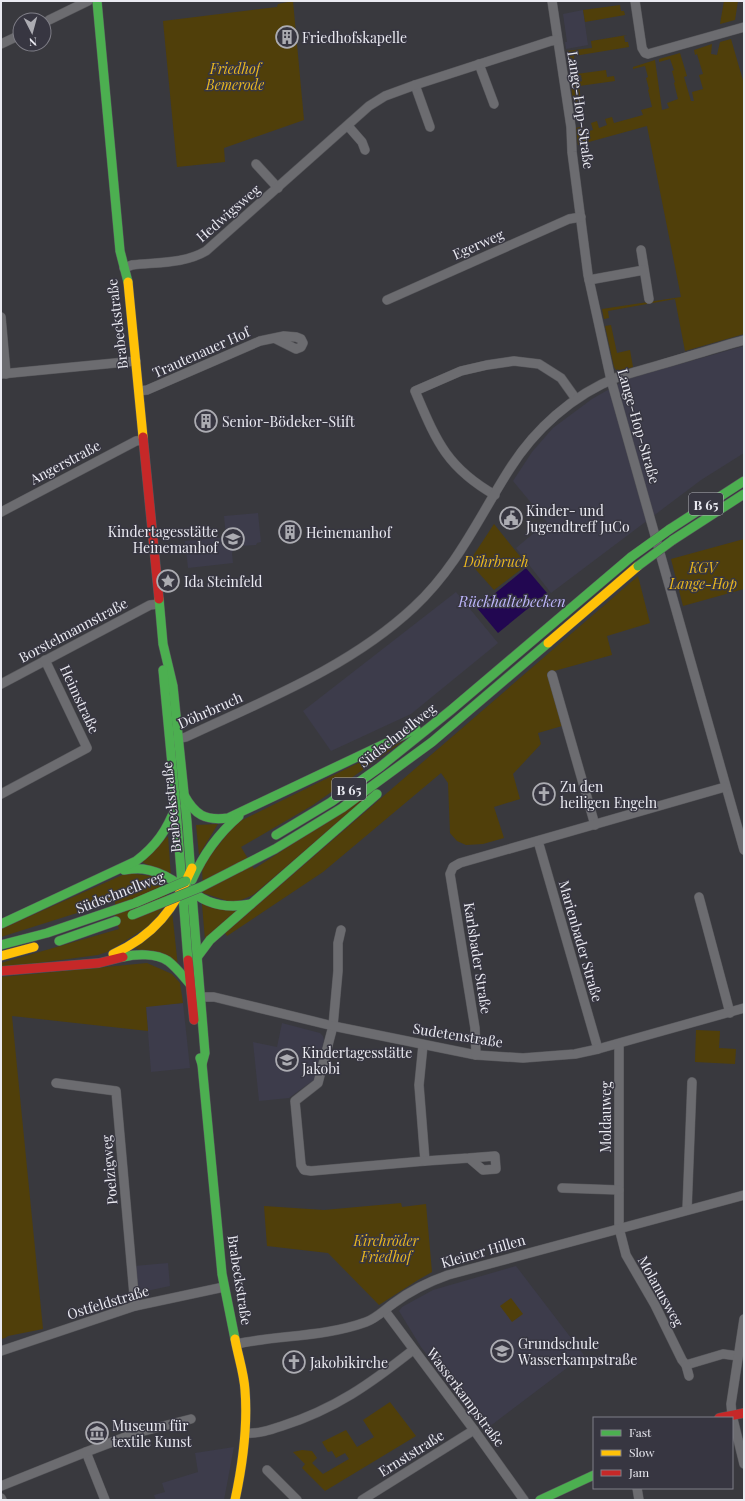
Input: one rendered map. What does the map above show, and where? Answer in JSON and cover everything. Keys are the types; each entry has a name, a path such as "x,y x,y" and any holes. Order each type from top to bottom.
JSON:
{"main road":[{"name":"Brabeckstraße","path":"97,1 120,251 129,286 163,644 162,659 184,795 192,868 186,888"},
{"name":"Südschnellweg","path":"270,838 331,802 380,767 451,710 631,557 713,500 744,481"},
{"name":"Südschnellweg","path":"1,956 88,932 132,916 201,887 275,849 342,808 432,742 638,566 674,540 744,494"},
{"path":"184,795 193,810 201,816 210,819 228,818 397,739 451,710"},
{"name":"Brabeckstraße","path":"174,740 176,806 181,876 186,888"},
{"path":"198,956 210,940 401,774 432,742"},
{"path":"1,924 115,872 150,852 158,844 170,824 176,806"},
{"path":"75,964 108,956 133,944 158,924 186,888 212,842 222,830 252,807"},
{"path":"115,872 130,868 154,871 211,903 225,907 251,904"},
{"name":"Südschnellweg","path":"1,945 48,933 132,904 205,873"},
{"path":"186,888 188,902"},
{"name":"Brabeckstraße","path":"188,902 198,956 205,1053 202,1064"},
{"name":"Brabeckstraße","path":"188,902 191,997 198,1053 202,1064 224,1287 245,1389 246,1433 242,1467 235,1500"},
{"path":"1,972 99,963 128,956 143,955 154,956 168,961 190,984"},
{"path":"723,1417 744,1413"},
{"path":"540,1500 593,1475"}],"street":[{"path":"52,19 88,1"},
{"name":"Lange-Hop-Straße","path":"552,1 571,126 572,152 589,280 611,380 744,850"},
{"path":"635,1 642,48 644,52 648,54 744,27"},
{"path":"1,44 12,39"},
{"name":"Hedwigsweg","path":"124,268 132,265 186,260 196,257 206,251 369,106 385,96 479,64 557,40"},
{"path":"479,64 494,104"},
{"path":"415,85 430,127"},
{"path":"348,126 362,142 365,150"},
{"name":"Hedwigsweg","path":"256,164 278,188"},
{"name":"Egerweg","path":"387,300 569,219 581,217"},
{"path":"641,250 649,299"},
{"path":"589,280 644,270"},
{"path":"1,317 4,374 136,361"},
{"name":"Trautenauer Hof","path":"139,391 147,390 260,341 274,338"},
{"name":"Döhrbruch","path":"174,740 288,689 356,653 390,629 415,606 453,564 468,542 523,449 544,425 576,399 611,380 744,340"},
{"path":"495,495 468,478 452,462 439,444 415,391 462,371 514,361 539,364 561,378 576,399"},
{"name":"Angerstraße","path":"1,512 136,441 144,440"},
{"name":"Borstelmannstraße","path":"1,684 150,605 159,604"},
{"name":"Heimstraße","path":"1,794 88,748 46,660"},
{"path":"552,675 595,825"},
{"path":"538,841 725,787"},
{"name":"Karlsbader Straße","path":"476,1055 475,1028 450,874 452,867 460,863 538,841"},
{"name":"Marienbader Straße","path":"538,841 598,1049"},
{"path":"699,896 730,1013"},
{"path":"341,930 338,943 338,971 333,1026 318,1083 295,1101 301,1165 304,1170 311,1171 469,1158"},
{"name":"Sudetenstraße","path":"191,997 214,997 333,1026 476,1055 523,1058 575,1054 598,1049 744,1008"},
{"name":"Moldauweg","path":"618,1044 619,1228"},
{"path":"423,1045 419,1085 425,1161"},
{"path":"687,1210 692,1082"},
{"name":"Poelzigweg","path":"56,1083 116,1091 135,1306"},
{"path":"562,1188 619,1190"},
{"name":"Kleiner Hillen","path":"236,1344 338,1330 366,1322 381,1314 393,1303 417,1288 448,1274 744,1195"},
{"name":"Molanusweg","path":"619,1228 626,1255 686,1365 688,1376"},
{"name":"Ostfeldstraße","path":"1,1351 135,1306 224,1287"},
{"name":"Wasserkampstraße","path":"381,1314 413,1350 474,1430 524,1500"},
{"path":"732,1415 738,1356 744,1319"},
{"path":"246,1433 255,1434 297,1421 338,1403 376,1380 413,1350"},
{"path":"686,1365 723,1354 738,1356"},
{"path":"1,1486 136,1433 191,1419"},
{"path":"733,1419 744,1464"},
{"name":"Ernststraße","path":"362,1500 474,1430"},
{"path":"86,1452 105,1500"},
{"path":"268,1470 297,1500"},
{"path":"637,1489 639,1500"}],"shaded area":[{"path":"583,10 588,45 566,49 565,42 567,42 563,14"},
{"path":"744,346 744,453 701,480 551,593 516,548 547,522 513,481 532,452 553,428 592,399 627,379"},
{"name":"Kindertagesstätte Heinemanhof","path":"258,513 261,542 257,543 256,545 235,545 232,553 233,563 188,568 185,541 226,537 224,516"},
{"path":"456,592 498,643 411,714 331,751 303,711"},
{"path":"183,1003 190,1068 151,1072 146,1006"},
{"name":"Kindertagesstätte Jakobi","path":"282,1023 320,1033 323,1036 324,1040 315,1079 289,1098 259,1101 253,1042 277,1047"},
{"path":"168,1263 170,1286 137,1293 134,1266"},
{"name":"Grundschule Wasserkampstraße","path":"516,1266 584,1355 485,1430 483,1429 485,1427 484,1425 482,1426 421,1347 399,1311 402,1307 433,1290"},
{"path":"234,1447 224,1500 156,1500 154,1495 165,1492 162,1483 198,1472 195,1453"}],"green space":[{"name":"Friedhof Bemerode","path":"293,1 304,120 224,148 225,162 177,167 163,21 277,7 278,4"},
{"path":"724,1 738,1 735,20 720,24"},
{"path":"620,5 621,11 624,11 625,15 585,22 583,10"},
{"path":"627,35 624,36 625,42 628,42 629,47 574,56 576,69 569,70 566,51 592,48 591,41"},
{"path":"731,39 744,84 744,334 685,351 675,299 608,311 609,318 604,319 602,309 681,297 647,126 578,145 576,128 583,126 585,132 593,130 591,123 597,121 599,128 607,125 605,119 612,117 614,123 643,115 641,110 652,107 646,78 648,77 645,66 633,69 633,67 655,60 662,110 669,108 667,103 678,99 672,71 674,70 670,59 659,62 659,59 680,53 687,76 684,77 691,101 694,101 692,92 703,89 699,75 703,74 697,54 695,55 694,50 712,44 711,54 717,55 720,42"},
{"path":"606,70 607,77 614,76 615,81 579,86 581,101 573,102 571,85 582,81 581,75 570,77 569,75"},
{"path":"611,325 617,353 630,350 633,367 620,371 616,370 614,367 605,326"},
{"name":"Döhrbruch","path":"494,524 527,565 494,590 469,562"},
{"name":"KGV Lange-Hop","path":"744,539 744,589 683,606 671,559"},
{"path":"638,576 650,623 607,636 612,655 547,673 562,726 538,733 541,744 513,774 520,799 494,807 504,838 483,844 466,845 457,841 450,833 448,783 441,773 323,872 227,936 225,933"},
{"path":"405,740 313,805 241,847 254,869 377,789 253,895 234,903 203,893 202,866 236,823"},
{"path":"218,824 199,855 196,825"},
{"path":"168,836 171,877 142,862"},
{"path":"127,873 159,877 169,901 149,926 107,952 98,955 1,968 1,963 119,929 115,917 115,901 1,937 1,929"},
{"path":"202,904 239,910 205,940"},
{"path":"172,911 178,967 135,948"},
{"path":"147,963 172,974 180,983 183,1003 146,1007 148,1031 12,1016 43,1329 8,1336 1,1339 1,977"},
{"path":"696,1030 720,1031 719,1048 736,1049 735,1064 695,1062"},
{"name":"Kirchröder Friedhof","path":"401,1203 402,1207 426,1204 432,1272 379,1305 328,1253 267,1246 264,1206 324,1210"},
{"path":"511,1298 523,1314 512,1322 500,1306"},
{"path":"390,1402 416,1436 325,1491 302,1468 305,1464 293,1452 302,1450 312,1451 317,1458 312,1463 323,1474 349,1459 345,1453 336,1458 332,1451 328,1452 322,1442 346,1430 357,1447 374,1437 363,1420"}],"water":[{"name":"Rückhaltebecken","path":"526,568 547,593 498,633 477,608"}],"traffic: fast":[{"path":"97,1 120,251 128,282"},
{"path":"670,529 744,481"},
{"path":"673,540 744,494"},
{"path":"631,557 670,529"},
{"path":"638,566 673,540"},
{"path":"276,835 331,802 380,767 451,710 631,557"},
{"path":"159,599 163,644 173,686 191,876"},
{"path":"240,867 275,849 342,808 432,742 548,643"},
{"path":"163,670 188,960"},
{"path":"184,795 192,807 202,815 220,819 228,818 416,729"},
{"path":"198,956 210,940 377,794"},
{"path":"1,924 136,861 160,837 169,823 176,806"},
{"path":"192,880 212,845 224,830 239,816"},
{"path":"132,915 201,887 240,867"},
{"path":"124,870 150,870 164,876 185,890 192,902"},
{"path":"135,903 186,881"},
{"path":"187,887 201,898 216,904 225,906 251,904"},
{"path":"192,894 205,1053 202,1064"},
{"path":"1,945 47,933 132,904"},
{"path":"59,941 116,921"},
{"path":"123,957 134,955 152,955 163,958 174,966 190,984"},
{"path":"200,1058 202,1064 222,1274 235,1339"},
{"path":"540,1500 593,1475"}],"traffic: slow":[{"path":"128,282 143,437"},
{"path":"548,643 638,566"},
{"path":"113,954 140,939 162,919 178,896 192,868"},
{"path":"1,956 34,947"},
{"path":"235,1339 244,1384 246,1418 242,1459 235,1500"}],"traffic: jam":[{"path":"143,437 159,599"},
{"path":"1,971 99,963 123,957"},
{"path":"188,960 194,1020"},
{"path":"724,1417 744,1413"}],"place":[{"name":"Friedhofskapelle","path":"287,37"},
{"name":"Senior-Bödeker-Stift","path":"206,421"},
{"name":"Kinder- und Jugendtreff JuCo","path":"511,518"},
{"name":"Heinemanhof","path":"290,532"},
{"name":"Kindertagesstätte Heinemanhof","path":"233,539"},
{"name":"Ida Steinfeld","path":"168,581"},
{"name":"Zu den heiligen Engeln","path":"544,794"},
{"name":"Kindertagesstätte Jakobi","path":"287,1060"},
{"name":"Grundschule Wasserkampstraße","path":"502,1351"},
{"name":"Jakobikirche","path":"294,1362"},
{"name":"Museum für textile Kunst","path":"97,1433"}]}
